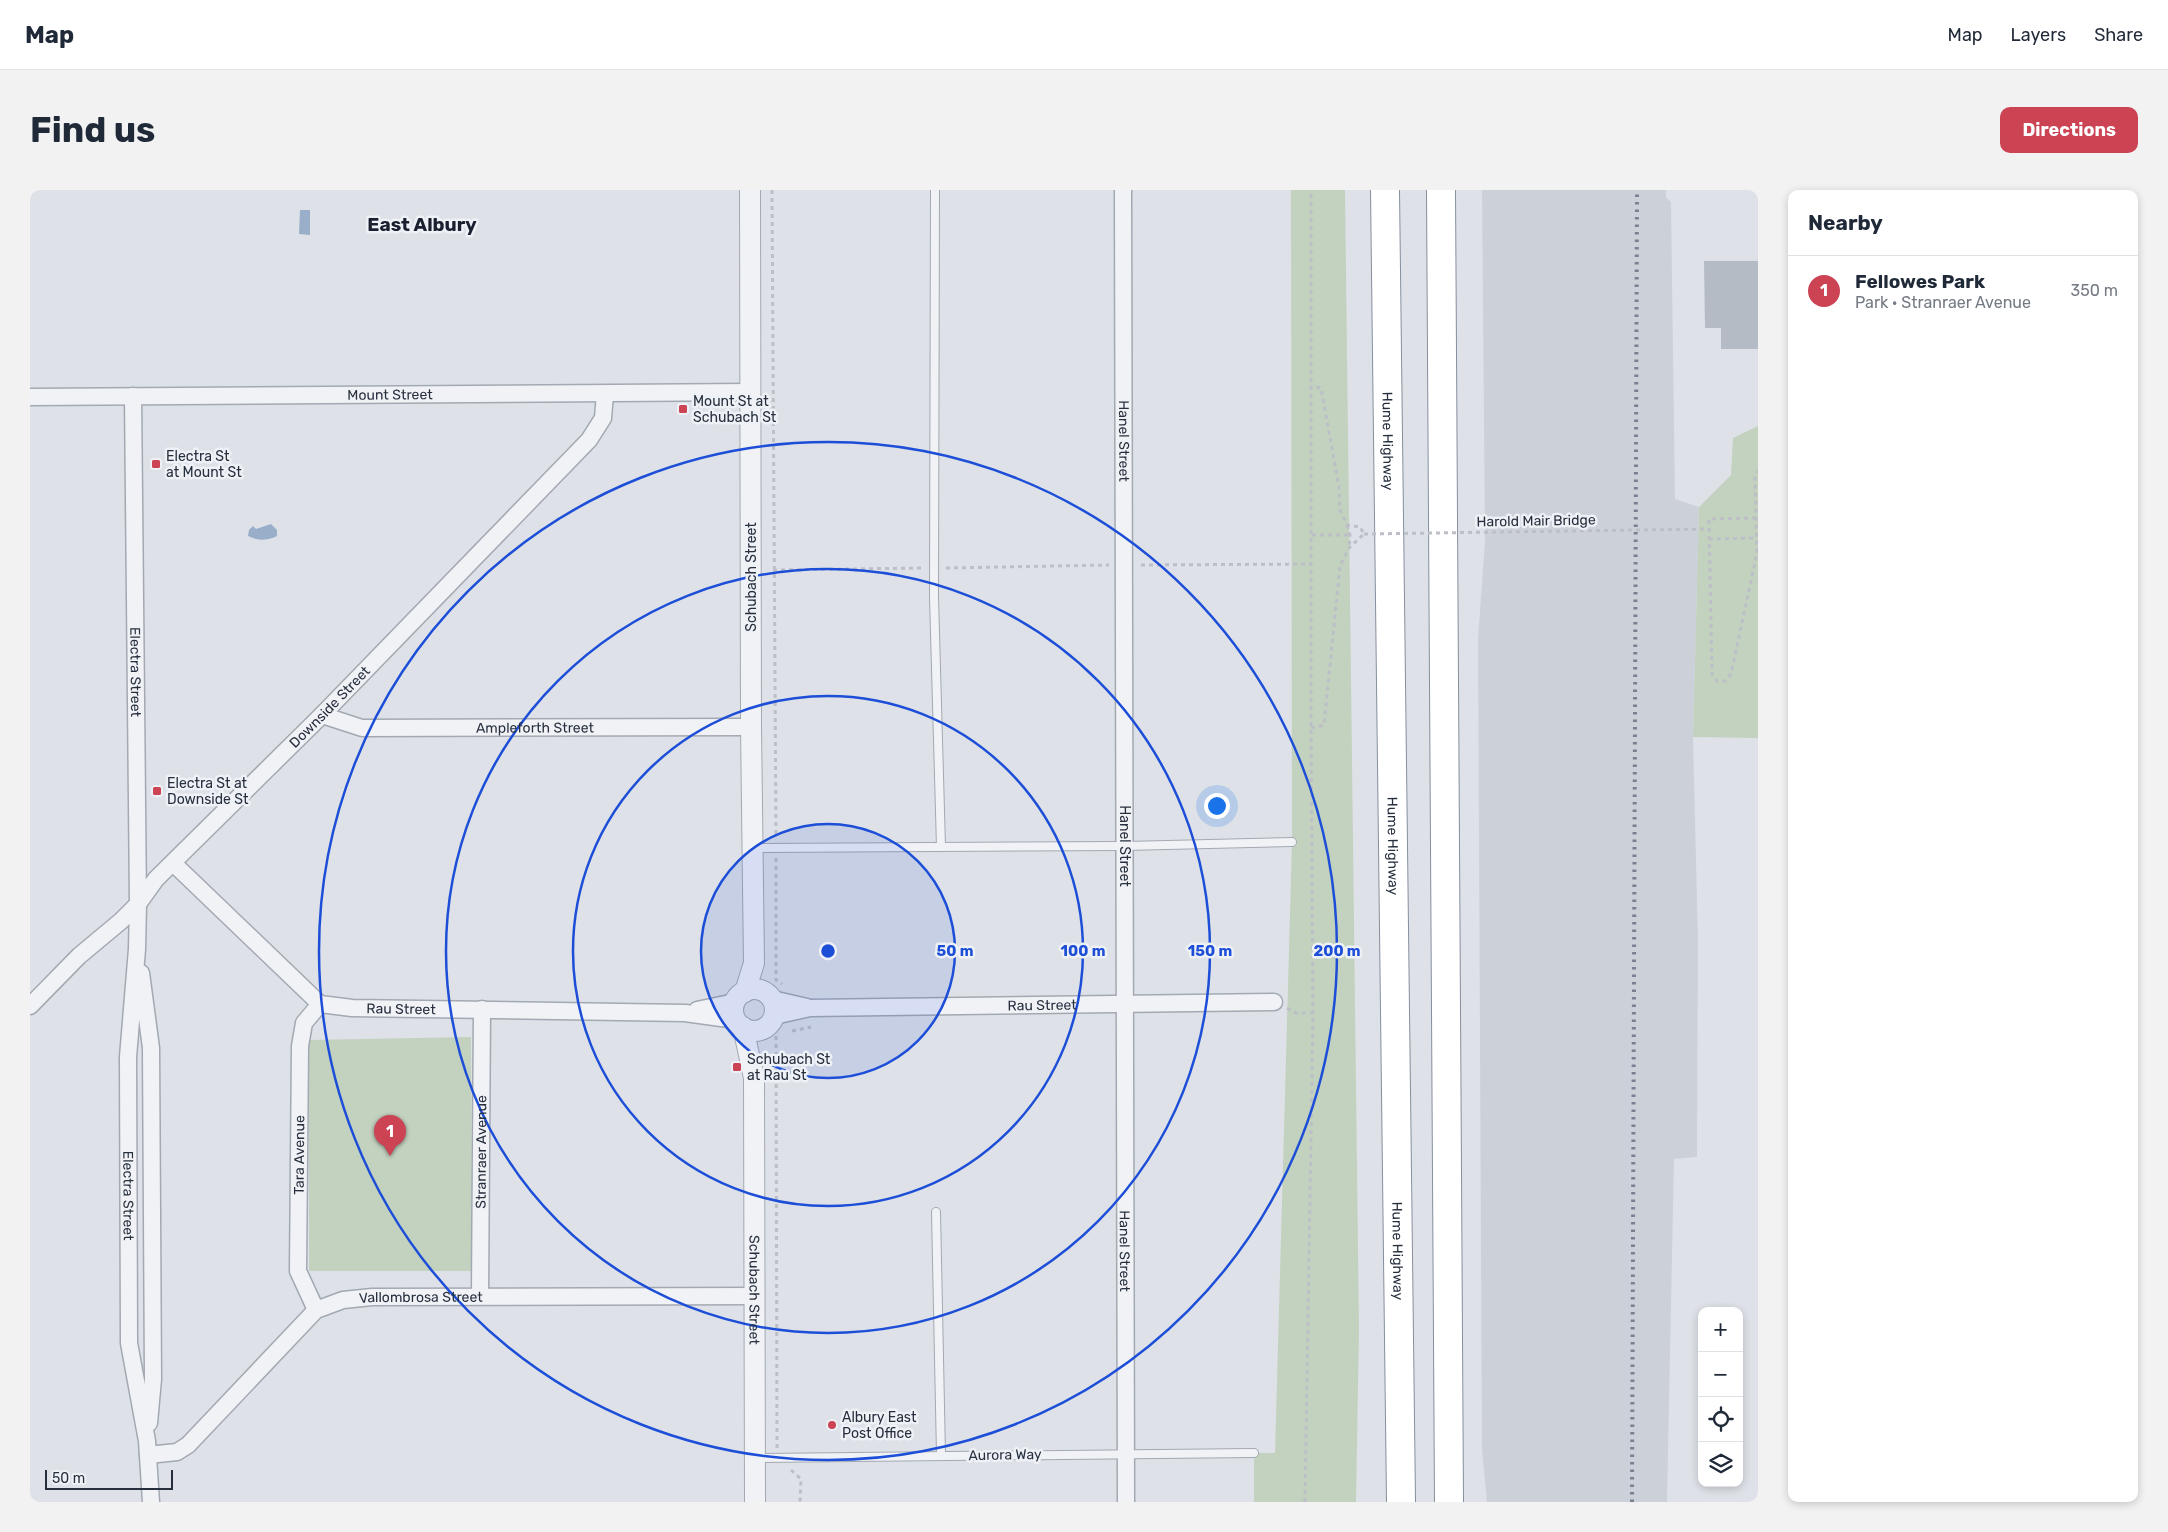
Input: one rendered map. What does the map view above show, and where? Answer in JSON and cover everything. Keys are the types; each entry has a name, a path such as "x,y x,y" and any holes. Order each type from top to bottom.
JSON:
{"highway":[{"name":"Hume Highway","path":"1385,190 1401,1502"},
{"path":"1441,190 1449,1502"},
{"path":"1447,1347 1458,1502"},
{"path":"1393,1502 1401,1423"}],"street":[{"name":"Schubach Street","path":"750,190 752,848 754,963 758,1007 754,1078 755,1502"},
{"name":"Hanel Street","path":"1123,190 1126,1502"},
{"name":"Mount Street","path":"30,397 751,392"},
{"name":"Downside Street","path":"30,1006 79,956 121,921 138,904 156,879 322,715 589,440 603,418 605,394"},
{"name":"Electra Street","path":"133,396 138,904 137,948 128,1057 129,1342 147,1448 150,1502"},
{"name":"Ampleforth Street","path":"322,715 362,728 751,727"},
{"path":"173,862 320,1004"},
{"name":"Electra Street","path":"137,948 151,1048 153,1379 147,1448"},
{"name":"Rau Street","path":"320,1004 352,1008 685,1013 758,1007 810,1008 1124,1002 1274,1002"},
{"name":"Tara Avenue","path":"316,1310 298,1270 300,1046 304,1023 320,1004"},
{"name":"Stranraer Avenue","path":"480,1296 482,1009"},
{"name":"Vallombrosa Street","path":"147,1448 177,1452 188,1445 316,1310 343,1300 372,1297 755,1296"}],"lane":[{"path":"935,190 935,568 941,847"},
{"path":"752,848 1125,846 1292,842"},
{"path":"936,1212 941,1455"},
{"name":"Aurora Way","path":"756,1458 1254,1453"}],"path":[{"path":"758,1007 776,980 772,190"},
{"path":"1305,1502 1313,1014 1311,728 1312,190"},
{"path":"1311,386 1321,388 1339,487 1340,510 1350,536 1349,548"},
{"path":"1756,518 1709,519 1712,674 1717,681 1725,681 1731,674 1756,553 1757,527 1755,478 1758,471"},
{"path":"1311,728 1324,724 1340,566 1349,548 1364,534 1360,527 1347,525"},
{"name":"Harold Mair Bridge","path":"1364,534 1708,529"},
{"path":"1312,535 1350,536"},
{"path":"1709,539 1756,538"},
{"path":"751,569 935,568"},
{"path":"1274,1002 1296,1013 1313,1014"},
{"path":"800,1502 801,1479 778,1458 776,1034 811,1027"}],"shaded area":[{"path":"1482,190 1666,190 1666,197 1671,202 1675,499 1699,507 1693,737 1698,941 1697,1157 1674,1159 1667,1502 1487,1502 1482,1450 1478,639 1485,541"}],"green space":[{"path":"1291,190 1345,190 1359,1330 1356,1502 1254,1502 1254,1453 1275,1453 1292,842"},
{"path":"1758,426 1758,738 1693,737 1699,507 1731,475 1733,438"},
{"path":"471,1037 472,1271 309,1271 309,1040"}],"water":[{"path":"300,210 310,210 310,235 299,234"},
{"path":"271,524 277,530 277,536 262,540 248,536 249,530 253,526 256,529"}],"building":[{"path":"1704,261 1758,261 1758,349 1721,349 1721,328 1705,328"}],"railway":[{"path":"1632,1502 1637,190"}],"place":[{"name":"Mount St at Schubach St","path":"683,409"},
{"name":"Electra St at Mount St","path":"156,464"},
{"name":"Electra St at Downside St","path":"157,791"},
{"name":"Schubach St at Rau St","path":"737,1067"},
{"name":"Fellowes Park","path":"390,1156"},
{"name":"Albury East Post Office","path":"832,1425"}],"district":[{"name":"East Albury","path":"422,224"}]}
